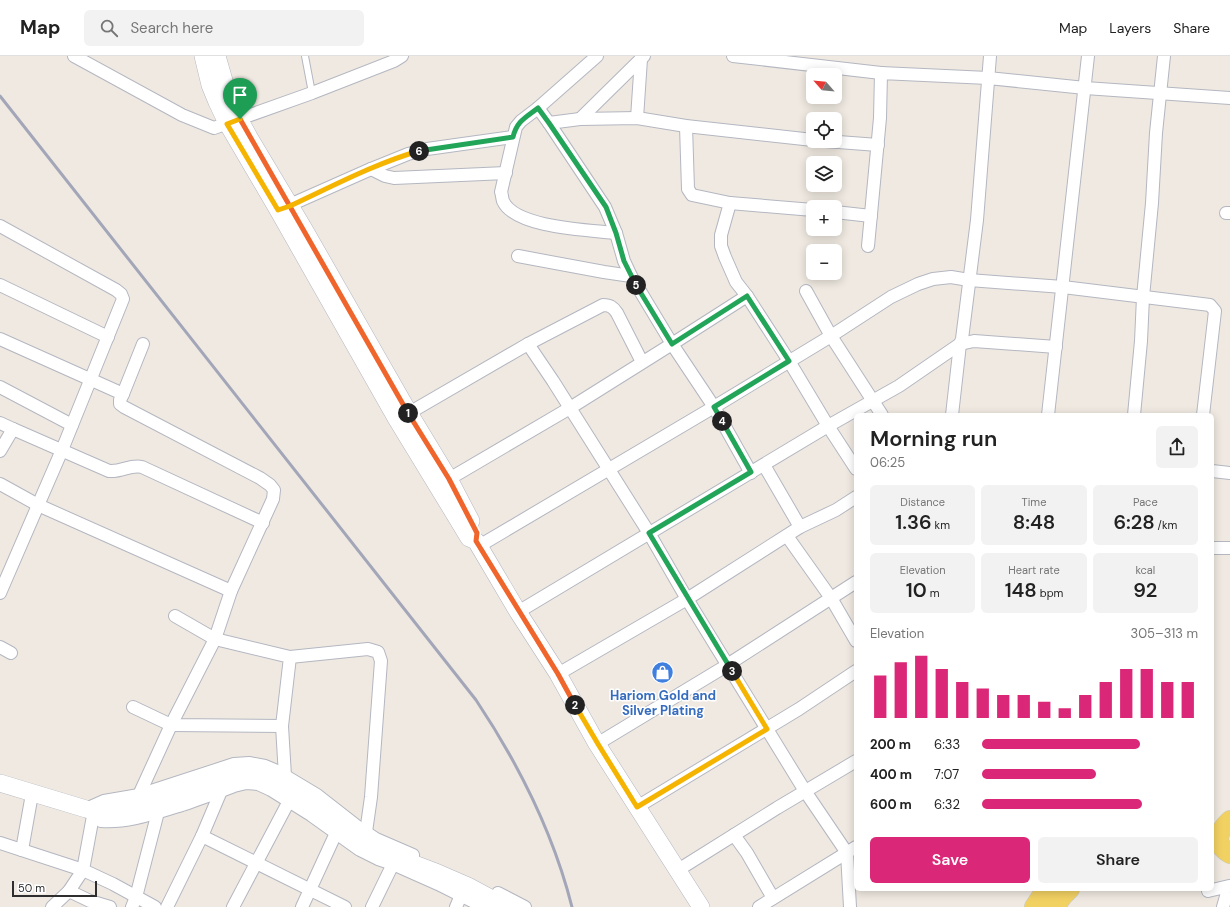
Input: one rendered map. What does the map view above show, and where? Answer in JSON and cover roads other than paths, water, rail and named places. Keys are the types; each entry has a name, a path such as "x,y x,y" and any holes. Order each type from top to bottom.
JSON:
{"main road":[{"path":"1034,907 1045,891"},
{"path":"1055,907 1068,891"}],"street":[{"path":"74,56 182,115 214,128 312,93 394,61 402,56"},
{"path":"203,56 210,85 217,102 233,121 284,208 449,479 477,533 477,544"},
{"path":"217,56 227,91 233,121"},
{"path":"597,56 521,121 516,127 501,192 502,200 507,207 518,215 549,226 616,233"},
{"path":"733,56 881,73 988,78 1085,88 1230,98"},
{"path":"952,413 978,213 990,56"},
{"path":"1048,413 1088,56"},
{"path":"1134,413 1164,56"},
{"path":"637,118 643,58"},
{"path":"580,119 643,58"},
{"path":"868,246 878,145 881,73"},
{"path":"538,108 606,207 616,233 624,261 631,276 672,344 714,407 751,472"},
{"path":"549,123 580,119 637,118 686,126 806,139"},
{"path":"686,126 688,189 692,195 730,202 806,209"},
{"path":"284,208 408,154 427,149 513,137"},
{"path":"842,142 878,145"},
{"path":"372,169 384,176 394,178 506,173"},
{"path":"730,202 721,235 721,246 724,257 736,282 747,296 789,361 854,466"},
{"path":"284,208 400,424 469,538 477,544 558,674 598,744 701,907"},
{"path":"842,213 871,216"},
{"path":"0,226 116,290 123,298 62,450 0,592"},
{"path":"518,256 631,276"},
{"path":"477,544 608,470 714,407 831,336 891,297 918,284 933,279 951,278 1062,287 1210,305 1215,311 1203,413"},
{"path":"0,285 108,337"},
{"path":"806,291 831,336 881,413"},
{"path":"449,479 570,408 747,296"},
{"path":"408,413 528,344 603,305 608,305 616,313 642,362"},
{"path":"0,338 123,394"},
{"path":"518,612 828,426 899,386 960,344 974,341 1056,347"},
{"path":"139,794 171,725 215,639 231,591 263,523 273,499 274,490 270,485 201,446 120,404 120,400 143,344"},
{"path":"528,344 649,533 687,599 805,791 852,850 850,907"},
{"path":"0,387 72,425"},
{"path":"0,422 109,471 121,471 137,466 142,467 263,523"},
{"path":"0,451 13,429"},
{"path":"764,465 800,527"},
{"path":"1214,471 1230,473"},
{"path":"0,484 38,505 231,591"},
{"path":"558,674 687,599 800,527 836,510 854,498"},
{"path":"787,536 830,598 854,638"},
{"path":"1214,548 1230,548"},
{"path":"598,744 728,664 854,583"},
{"path":"175,616 215,639 290,657 368,649 378,652 381,661 371,797 366,832"},
{"path":"0,647 11,653"},
{"path":"285,776 282,726 290,657"},
{"path":"637,807 767,729 854,672"},
{"path":"133,707 171,725 282,726"},
{"path":"678,870 854,762"},
{"path":"52,907 69,891 83,870 90,813 104,801 139,794 234,764 249,763 265,766 285,776 317,796 366,832 382,841 480,884 525,907"},
{"path":"90,813 98,812 110,814 121,812 236,774 252,772 264,775 289,788 370,845 388,854 468,886 507,907"},
{"path":"0,783 90,813 101,821 114,822 130,820 158,812 234,786 246,783 258,784 290,801 360,850 461,895 484,907"},
{"path":"167,907 202,836 221,791"},
{"path":"22,850 32,794"},
{"path":"233,907 290,801"},
{"path":"134,902 158,812"},
{"path":"302,907 336,833"},
{"path":"734,835 747,853 773,898"},
{"path":"202,836 345,907"},
{"path":"0,843 83,870 113,884 134,902 155,907"},
{"path":"759,907 852,850"},
{"path":"372,907 393,864"},
{"path":"1214,890 1229,886 1224,907"},
{"path":"69,891 90,901 110,907"},
{"path":"456,907 461,895"}],"lane":[{"path":"305,56 312,93"}],"railway":[{"path":"0,96 476,700 506,748 533,799 555,852 572,907"}],"place":[{"name":"Hariom Gold and Silver Plating","path":"663,673"}]}
